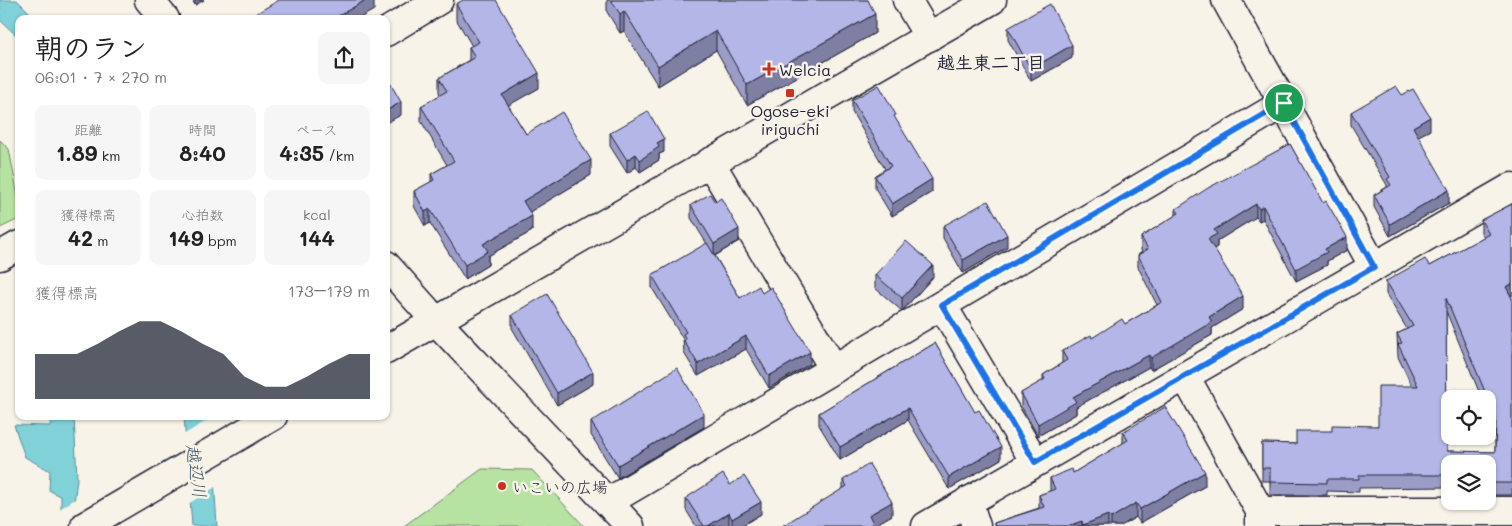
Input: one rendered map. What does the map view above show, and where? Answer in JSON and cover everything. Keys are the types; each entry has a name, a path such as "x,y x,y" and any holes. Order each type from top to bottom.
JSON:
{"street":[{"path":"149,0 162,15"},
{"path":"390,30 439,0"},
{"path":"907,0 929,37"},
{"path":"393,347 992,0"},
{"path":"1226,0 1374,267"},
{"path":"608,502 1284,103"},
{"path":"710,162 834,369"},
{"path":"926,526 972,513 1035,462 1512,187"},
{"path":"0,256 15,247"},
{"path":"390,269 436,321 630,526"},
{"path":"942,305 1035,462"},
{"path":"1185,376 1260,518 1512,511"},
{"path":"85,526 267,420"}],"green space":[{"path":"0,140 9,149 15,181 15,221 0,228"},
{"name":"いこいの広場","path":"482,469 532,470 584,526 404,526"}],"water":[{"path":"0,0 17,0 32,15 15,15 15,34 0,20"},
{"path":"51,420 74,420 77,479 74,503 61,526 61,497 49,490 50,471 25,457 14,425 50,426"},
{"name":"越辺川","path":"184,420 210,420 217,526 192,526"}],"pier":[{"path":"208,420 213,420 217,486 188,504 183,435"},
{"path":"77,498 82,526 58,526 58,510"}],"building":[{"path":"279,0 366,0 340,15 254,15"},
{"path":"463,0 496,0 539,73 502,95 526,134 562,112 591,160 523,201 532,216 483,244 488,251 465,265 430,209 425,212 414,191 434,180 431,174 454,161 421,106 447,91 439,78 475,57 469,47 479,42 456,4"},
{"name":"Welcia","path":"611,0 868,0 875,14 747,85 716,31 658,66 624,11 620,14"},
{"path":"1050,4 1072,45 1031,69 1008,28"},
{"path":"390,83 401,102 390,109"},
{"path":"879,85 896,115 894,116 932,179 892,204 875,176 891,166 852,100"},
{"path":"1396,86 1402,95 1413,89 1430,117 1413,127 1449,190 1390,224 1374,195 1391,185 1387,179 1390,177 1351,112"},
{"path":"648,111 664,139 657,143 659,147 640,160 636,154 627,160 610,133"},
{"path":"1290,144 1323,203 1326,201 1347,237 1325,249 1327,252 1296,269 1263,206 1259,209 1256,204 1214,230 1217,234 1208,239 1243,296 1209,317 1212,322 1151,358 1149,355 1073,397 1076,402 1038,424 1021,393 1045,379 1043,375 1067,360 1062,351 1091,335 1092,338 1122,319 1125,324 1162,302 1138,255 1148,249 1141,237 1179,213 1176,209 1208,188"},
{"path":"710,194 715,202 721,198 739,229 714,244 691,205"},
{"path":"988,201 1007,235 963,260 943,226"},
{"path":"1512,204 1512,284 1506,287 1512,298 1512,483 1496,483 1496,455 1441,455 1441,475 1359,475 1359,479 1327,479 1327,483 1270,482 1270,468 1262,468 1262,443 1296,444 1296,431 1332,431 1332,425 1378,426 1378,386 1418,386 1398,344 1402,343 1397,334 1413,326 1386,281 1425,259 1430,266 1489,234 1481,220","holes":["1446,298 1484,390 1496,390 1495,452 1447,451 1447,445 1441,445 1441,390 1447,390"]},
{"path":"906,241 933,265 902,298 875,275"},
{"path":"707,243 740,298 759,286 762,293 771,287 810,352 769,376 746,336 698,364 684,341 686,339 683,334 686,332 652,275"},
{"path":"547,294 593,372 557,393 512,315"},
{"path":"935,343 975,412 979,410 1001,447 949,477 908,408 840,447 819,413"},
{"path":"677,368 704,414 618,465 591,422"},
{"path":"1165,407 1205,472 1140,509 1136,503 1111,518 1108,515 1083,525 1082,521 1068,526 995,526 994,523 1044,507 1039,495 1055,489 1050,478 1072,469 1073,473 1128,440 1123,432"},
{"path":"869,464 892,502 869,515 873,523 868,526 782,526 847,486 843,480"},
{"path":"723,474 730,485 744,476 761,502 732,519 729,513 708,526 704,526 686,498"}],"place":[{"name":"Welcia","path":"769,69"},
{"name":"Ogose-eki iriguchi","path":"790,93"},
{"name":"いこいの広場","path":"502,486"}],"district":[{"name":"越生東二丁目","path":"991,62"}],"route":[{"path":"1284,103 1374,267 1035,462 942,305 1284,103"}]}
